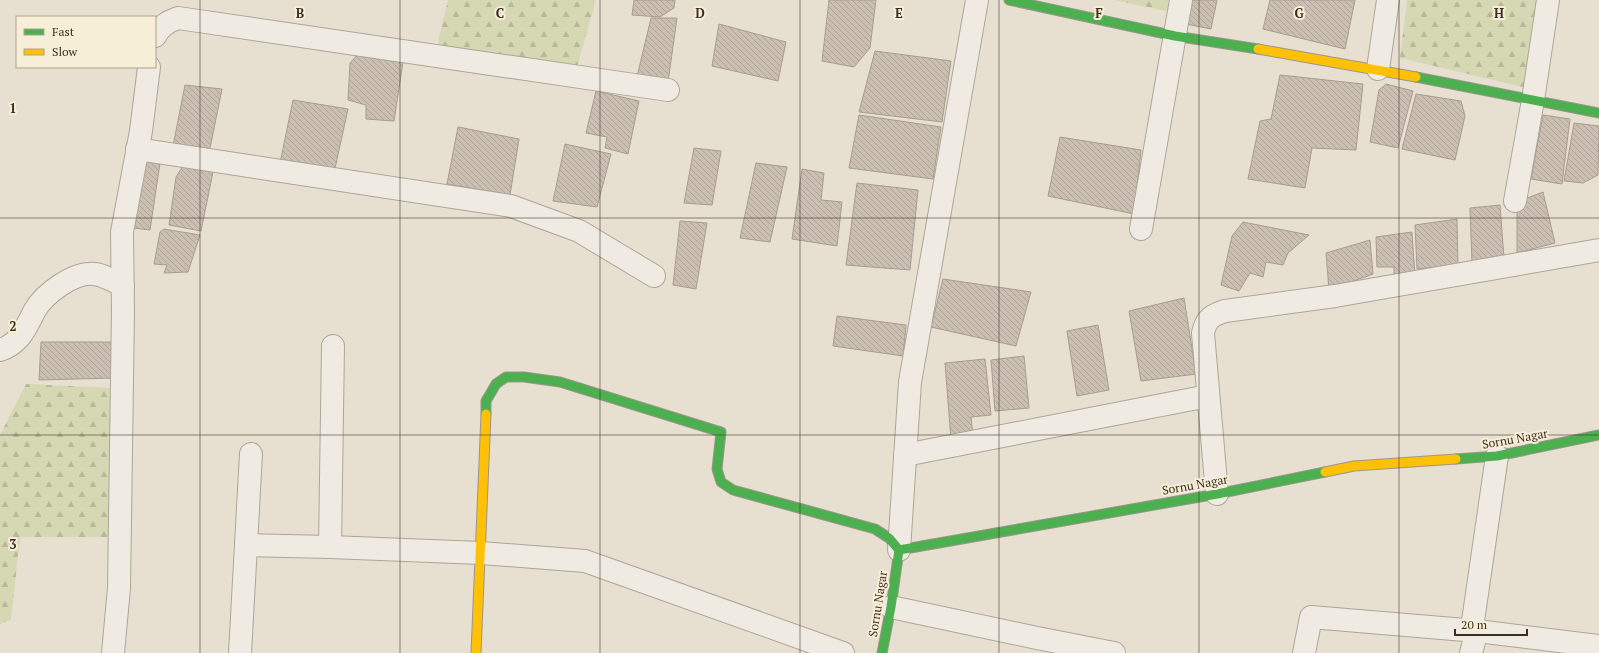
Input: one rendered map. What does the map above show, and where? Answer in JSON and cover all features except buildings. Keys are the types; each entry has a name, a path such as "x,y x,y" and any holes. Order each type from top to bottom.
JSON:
{"street":[{"path":"899,550 910,382 977,0"},
{"path":"1009,0 1175,36 1378,69 1599,113"},
{"path":"1141,229 1181,0"},
{"path":"1378,69 1388,0"},
{"path":"1515,201 1533,100 1548,0"},
{"path":"156,34 159,29 168,22 178,18 668,90"},
{"path":"113,653 119,588 123,286 122,232 137,149 149,68"},
{"path":"137,149 511,206 579,230 654,276"},
{"path":"1217,494 1203,332 1206,321 1210,317 1220,313 1266,304 1335,296 1599,250"},
{"path":"0,350 10,347 26,328 36,308 54,289 66,281 81,275 94,274 107,278 123,286"},
{"path":"330,547 333,346"},
{"path":"476,653 486,401 488,394 493,387 506,377 534,378 560,382 721,432 717,469 722,482 733,490 875,528 889,538 899,550"},
{"path":"905,455 1208,396"},
{"name":"Sornu Nagar","path":"882,653 891,607 899,550 1217,494 1354,466 1497,456 1599,435"},
{"path":"240,653 251,454"},
{"path":"1471,653 1477,631 1473,621 1497,456"},
{"path":"246,545 330,547 481,554 585,561 843,653"},
{"path":"891,607 1114,653"},
{"path":"1304,653 1311,617 1477,631 1599,646"}],"green space":[{"path":"448,0 596,0 577,67 437,46"},
{"path":"1114,0 1169,0 1166,11"},
{"path":"1407,0 1537,0 1527,88 1400,58"},
{"path":"26,384 113,388 108,537 20,537 11,620 0,624 0,435"}],"traffic: fast":[{"path":"1009,0 1175,36 1258,49"},
{"path":"1416,77 1599,113"},
{"path":"486,414 486,401 496,384 506,377 524,377 560,382 721,432 717,469 721,482 733,490 875,529 889,538 899,550"},
{"path":"1456,459 1497,456 1599,435"},
{"path":"882,653 891,607 899,550 1217,494 1325,472"}],"traffic: slow":[{"path":"1258,49 1416,77"},
{"path":"476,653 486,414"},
{"path":"1325,472 1354,466 1456,459"}]}
